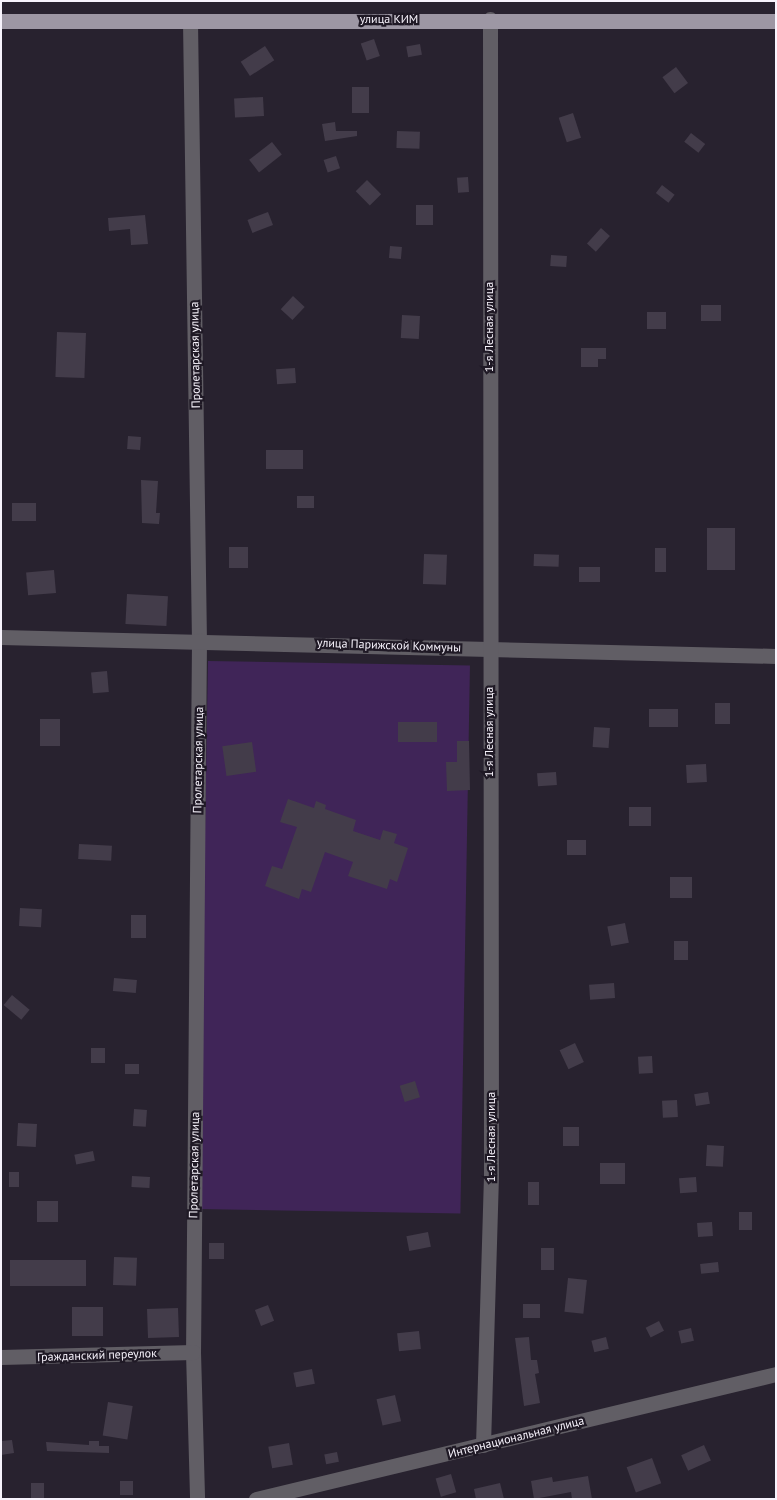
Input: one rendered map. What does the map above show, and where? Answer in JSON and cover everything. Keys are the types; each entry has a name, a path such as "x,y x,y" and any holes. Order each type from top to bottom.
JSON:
{"main road":[{"name":"улица КИМ","path":"1,21 490,19 776,21"}],"street":[{"name":"1-я Лесная улица","path":"483,1445 491,1176 489,648 490,19"},
{"name":"Пролетарская улица","path":"190,20 199,640 193,1352 197,1499"},
{"name":"улица Парижской Коммуны","path":"1,636 776,656"},
{"name":"Гражданский переулок","path":"1,1357 193,1352"},
{"name":"Интернациональная улица","path":"256,1499 776,1374"}],"shaded area":[{"path":"208,661 470,666 460,1213 198,1209"}],"building":[{"path":"374,39 380,56 367,61 361,44"},
{"path":"420,44 422,55 408,57 406,46"},
{"path":"265,46 274,60 250,76 241,62"},
{"path":"676,67 688,83 674,93 662,77"},
{"path":"352,87 369,87 369,113 352,113"},
{"path":"263,97 264,116 235,117 234,99"},
{"path":"573,113 581,138 567,142 559,118"},
{"path":"335,122 336,131 357,131 357,136 325,141 322,124"},
{"path":"397,131 420,132 419,149 396,148"},
{"path":"691,133 705,144 698,153 684,142"},
{"path":"272,142 282,155 259,172 249,160"},
{"path":"336,156 340,168 328,172 324,160"},
{"path":"468,177 469,192 458,193 457,178"},
{"path":"367,180 381,194 370,205 356,191"},
{"path":"662,185 675,195 668,203 656,193"},
{"path":"416,205 433,205 433,225 416,225"},
{"path":"268,212 273,225 252,233 247,220"},
{"path":"145,215 148,244 131,245 130,229 109,231 108,218"},
{"path":"601,228 610,236 596,252 587,244"},
{"path":"390,246 402,247 401,259 389,258"},
{"path":"551,255 567,256 566,267 550,266"},
{"path":"293,296 305,307 292,320 281,309"},
{"path":"701,305 721,305 721,321 701,321"},
{"path":"647,312 666,312 666,329 647,329"},
{"path":"402,315 420,316 419,339 401,338"},
{"path":"57,332 86,333 84,378 55,377"},
{"path":"581,348 606,348 606,359 598,359 598,367 581,367"},
{"path":"295,368 296,383 277,384 276,369"},
{"path":"128,436 141,437 140,450 127,449"},
{"path":"266,450 303,450 303,469 266,469"},
{"path":"141,480 158,481 156,513 160,513 159,524 142,523"},
{"path":"297,496 314,496 314,508 297,508"},
{"path":"12,503 36,503 36,521 12,521"},
{"path":"707,528 735,528 735,570 707,570"},
{"path":"229,547 248,547 248,568 229,568"},
{"path":"655,548 666,548 666,572 655,572"},
{"path":"424,554 447,555 446,585 423,584"},
{"path":"534,554 559,555 559,567 534,566"},
{"path":"579,567 600,567 600,582 579,582"},
{"path":"54,570 56,593 28,595 26,572"},
{"path":"127,594 168,596 166,626 125,624"},
{"path":"107,671 109,692 93,693 91,672"},
{"path":"715,703 730,703 730,724 715,724"},
{"path":"649,709 678,709 678,727 649,727"},
{"path":"40,719 60,719 60,746 40,746"},
{"path":"398,722 437,722 437,742 398,742"},
{"path":"594,727 610,728 609,748 593,747"},
{"path":"457,741 469,741 470,790 447,791 446,762 457,762"},
{"path":"252,742 256,772 226,776 222,746"},
{"path":"706,764 707,782 687,783 686,765"},
{"path":"556,772 557,785 538,786 537,773"},
{"path":"288,799 314,808 316,801 326,805 325,809 356,820 353,831 380,840 383,830 397,834 394,843 408,848 397,882 390,879 387,889 348,876 353,862 325,852 311,892 302,889 299,899 265,886 272,866 282,869 297,827 280,822"},
{"path":"629,807 651,807 651,826 629,826"},
{"path":"567,840 586,840 586,855 567,855"},
{"path":"79,844 112,846 111,861 78,859"},
{"path":"670,877 692,877 692,898 670,898"},
{"path":"20,908 42,909 41,927 19,926"},
{"path":"131,915 146,915 146,938 131,938"},
{"path":"625,923 629,943 611,946 607,926"},
{"path":"674,941 688,941 688,960 674,960"},
{"path":"114,978 137,980 136,993 113,991"},
{"path":"614,983 615,998 590,1000 589,985"},
{"path":"12,995 30,1010 21,1020 4,1005"},
{"path":"575,1043 584,1062 568,1069 560,1050"},
{"path":"91,1048 105,1048 105,1063 91,1063"},
{"path":"652,1056 653,1073 639,1074 638,1057"},
{"path":"125,1064 139,1064 139,1074 125,1074"},
{"path":"415,1081 420,1097 405,1102 400,1086"},
{"path":"708,1092 710,1104 696,1106 694,1094"},
{"path":"677,1100 678,1117 663,1118 662,1101"},
{"path":"134,1109 147,1110 146,1127 133,1126"},
{"path":"18,1123 37,1124 36,1147 17,1146"},
{"path":"563,1127 579,1127 579,1146 563,1146"},
{"path":"707,1145 724,1146 723,1167 706,1166"},
{"path":"93,1151 95,1161 76,1164 74,1155"},
{"path":"600,1163 625,1163 625,1184 600,1184"},
{"path":"9,1172 19,1172 19,1187 9,1187"},
{"path":"132,1176 150,1177 149,1188 131,1187"},
{"path":"696,1177 697,1192 680,1193 679,1178"},
{"path":"528,1182 539,1182 539,1205 528,1205"},
{"path":"37,1201 58,1201 58,1222 37,1222"},
{"path":"739,1212 752,1212 752,1230 739,1230"},
{"path":"712,1222 713,1236 698,1237 697,1223"},
{"path":"428,1232 431,1247 409,1251 406,1236"},
{"path":"209,1243 224,1243 224,1259 209,1259"},
{"path":"541,1248 554,1248 554,1270 541,1270"},
{"path":"114,1257 137,1258 136,1286 113,1285"},
{"path":"10,1260 86,1260 86,1286 10,1286"},
{"path":"718,1262 719,1272 701,1274 700,1264"},
{"path":"568,1278 587,1280 583,1314 564,1312"},
{"path":"523,1304 540,1304 540,1318 523,1318"},
{"path":"268,1305 274,1321 261,1326 255,1310"},
{"path":"72,1307 103,1307 103,1336 72,1336"},
{"path":"178,1308 179,1337 148,1338 147,1309"},
{"path":"659,1321 664,1331 651,1338 646,1328"},
{"path":"691,1328 694,1341 681,1344 678,1331"},
{"path":"419,1331 421,1349 399,1351 397,1333"},
{"path":"529,1337 531,1360 537,1360 539,1373 535,1374 540,1403 524,1406 515,1338"},
{"path":"606,1337 609,1349 594,1352 591,1341"},
{"path":"312,1369 315,1384 296,1387 293,1373"},
{"path":"395,1395 401,1421 383,1426 376,1399"},
{"path":"108,1402 133,1406 127,1439 103,1436"},
{"path":"12,1440 14,1453 1,1455 1,1441"},
{"path":"89,1441 99,1441 99,1446 109,1446 109,1453 47,1451 46,1442 89,1445"},
{"path":"289,1443 293,1465 272,1468 268,1447"},
{"path":"704,1445 711,1461 688,1471 681,1455"},
{"path":"337,1452 339,1462 326,1464 324,1454"},
{"path":"652,1458 661,1483 636,1493 627,1467"},
{"path":"451,1474 456,1492 441,1497 436,1478"},
{"path":"588,1476 592,1499 572,1499 571,1492 534,1499 531,1481 552,1477 553,1482"},
{"path":"120,1481 133,1481 133,1495 120,1495"},
{"path":"31,1483 44,1483 44,1499 31,1499"},
{"path":"500,1483 504,1499 476,1499 474,1489"}]}
